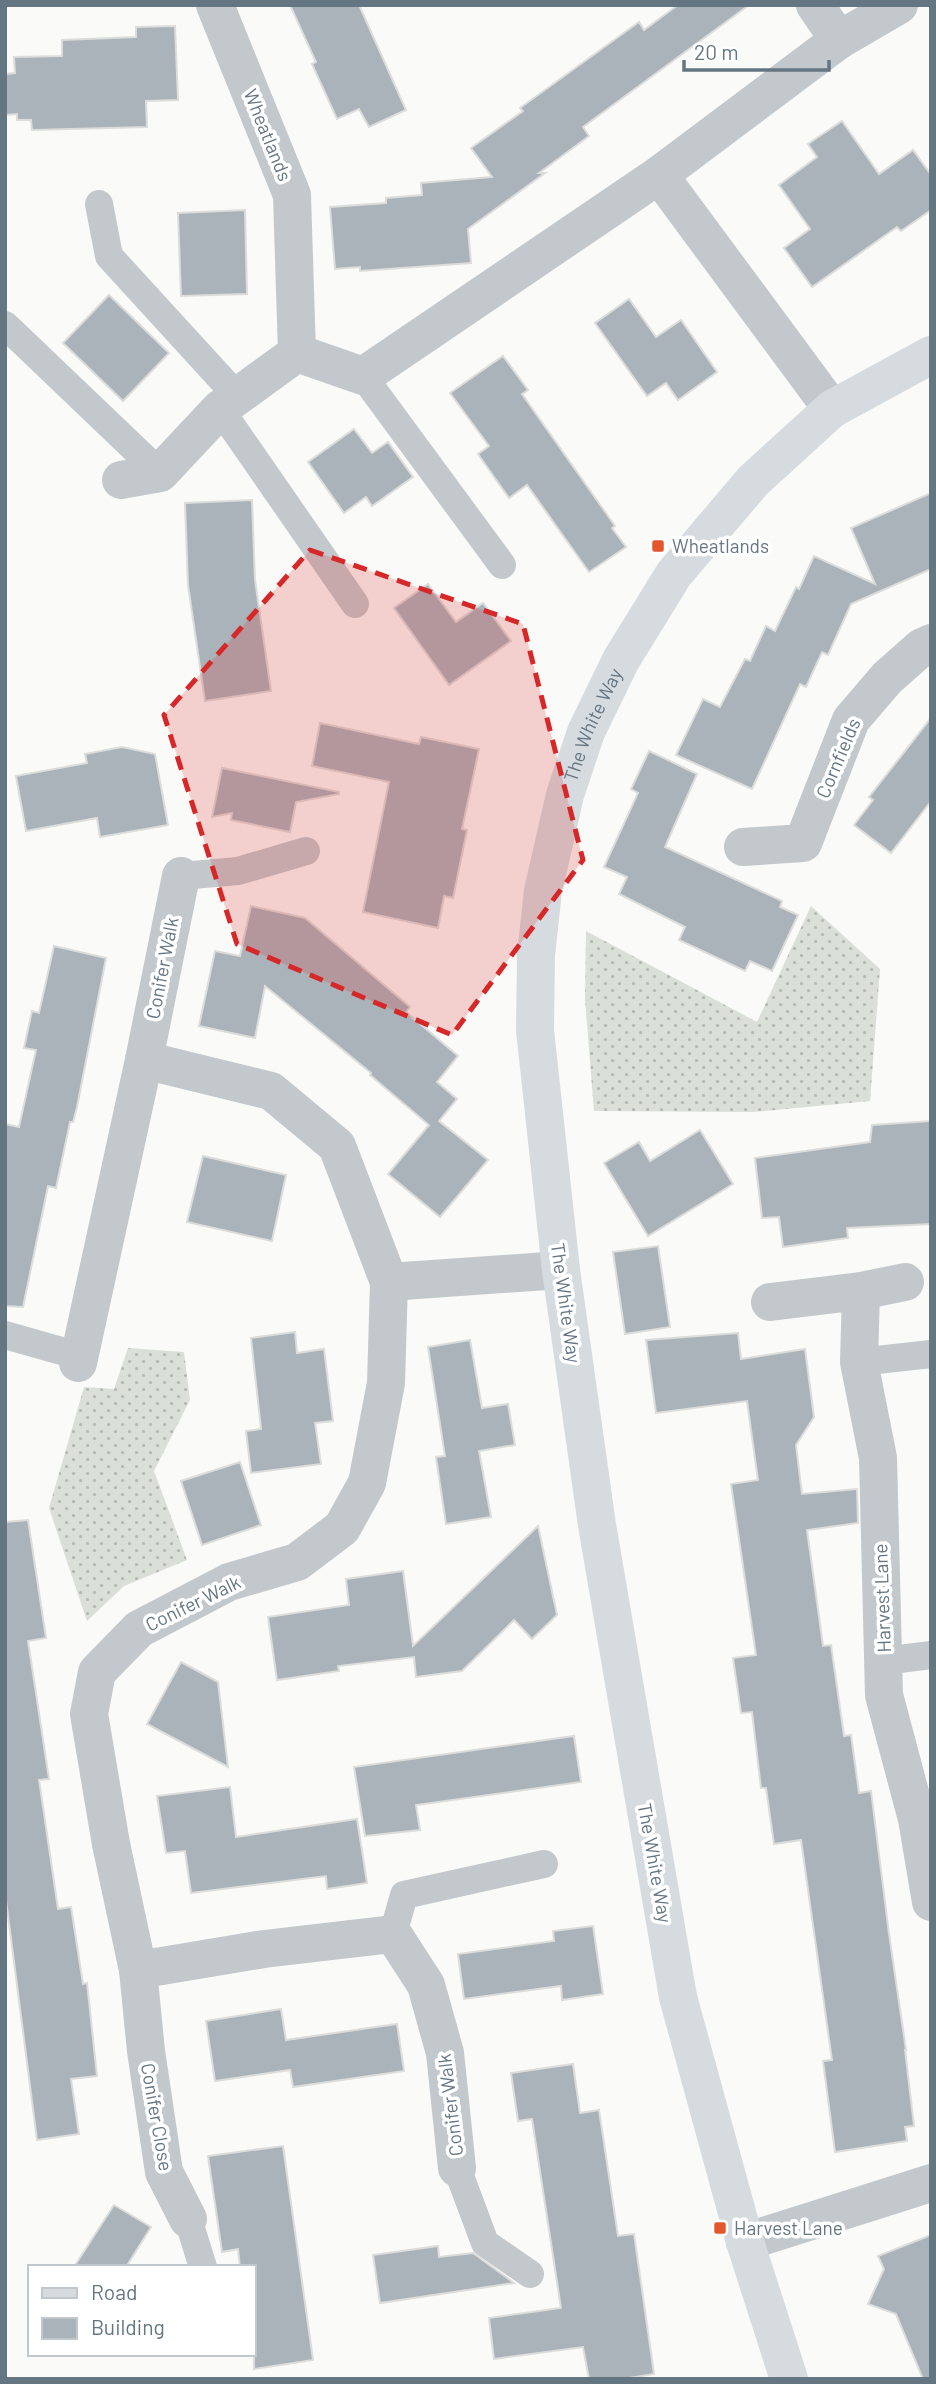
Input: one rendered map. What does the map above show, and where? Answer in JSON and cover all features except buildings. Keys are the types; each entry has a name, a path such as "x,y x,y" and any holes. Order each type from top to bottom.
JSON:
{"street":[{"name":"Wheatlands","path":"215,5 292,195 297,353"},
{"path":"815,5 839,40"},
{"path":"121,480 160,473 229,403 297,353 363,376 659,175 839,40 899,5"},
{"path":"659,175 832,409"},
{"name":"The White Way","path":"789,2379 746,2242 678,1997 597,1525 561,1270 535,1030 536,954 543,891 565,795 586,732 621,660 674,574 753,481 832,409 931,355"},
{"name":"Cornfields","path":"743,847 803,842 851,720 887,678 922,647 931,643"},
{"name":"Conifer Walk","path":"78,1360 144,1060 181,876"},
{"name":"Conifer Walk","path":"144,1060 271,1091 337,1146 389,1282 386,1383 368,1483 342,1528 297,1562 229,1582 139,1629 97,1672 89,1714 111,1844 138,1970 146,2051"},
{"path":"389,1282 561,1270"},
{"path":"770,1302 860,1291 905,1282"},
{"name":"Harvest Lane","path":"860,1291 859,1362 878,1458 884,1695 917,1819 931,1902"},
{"path":"138,1970 264,1948 393,1934"},
{"name":"Conifer Walk","path":"393,1934 426,1984 445,2053 457,2168"},
{"name":"Conifer Close","path":"146,2051 164,2172 188,2219"},
{"path":"746,2242 931,2183"}],"lane":[{"path":"99,204 109,256 229,403 355,604"},
{"path":"5,326 160,473"},
{"path":"363,376 502,565"},
{"path":"181,876 238,871 306,851"},
{"path":"5,1335 78,1360"},
{"path":"859,1362 931,1354"},
{"path":"884,1661 931,1655"},
{"path":"393,1934 404,1895 544,1864"},
{"path":"457,2168 485,2242 530,2274"},
{"path":"188,2219 202,2265"}],"highlighted area":[{"path":"310,550 523,624 583,860 452,1035 237,944 164,715"}],"shaded area":[{"path":"811,906 880,969 870,1101 753,1112 594,1111 585,999 586,931 757,1022"},
{"path":"128,1348 184,1352 190,1400 154,1471 187,1560 124,1586 87,1621 49,1508 84,1387 114,1389"}],"place":[{"name":"Wheatlands","path":"658,546"},
{"name":"Harvest Lane","path":"720,2228"}]}
